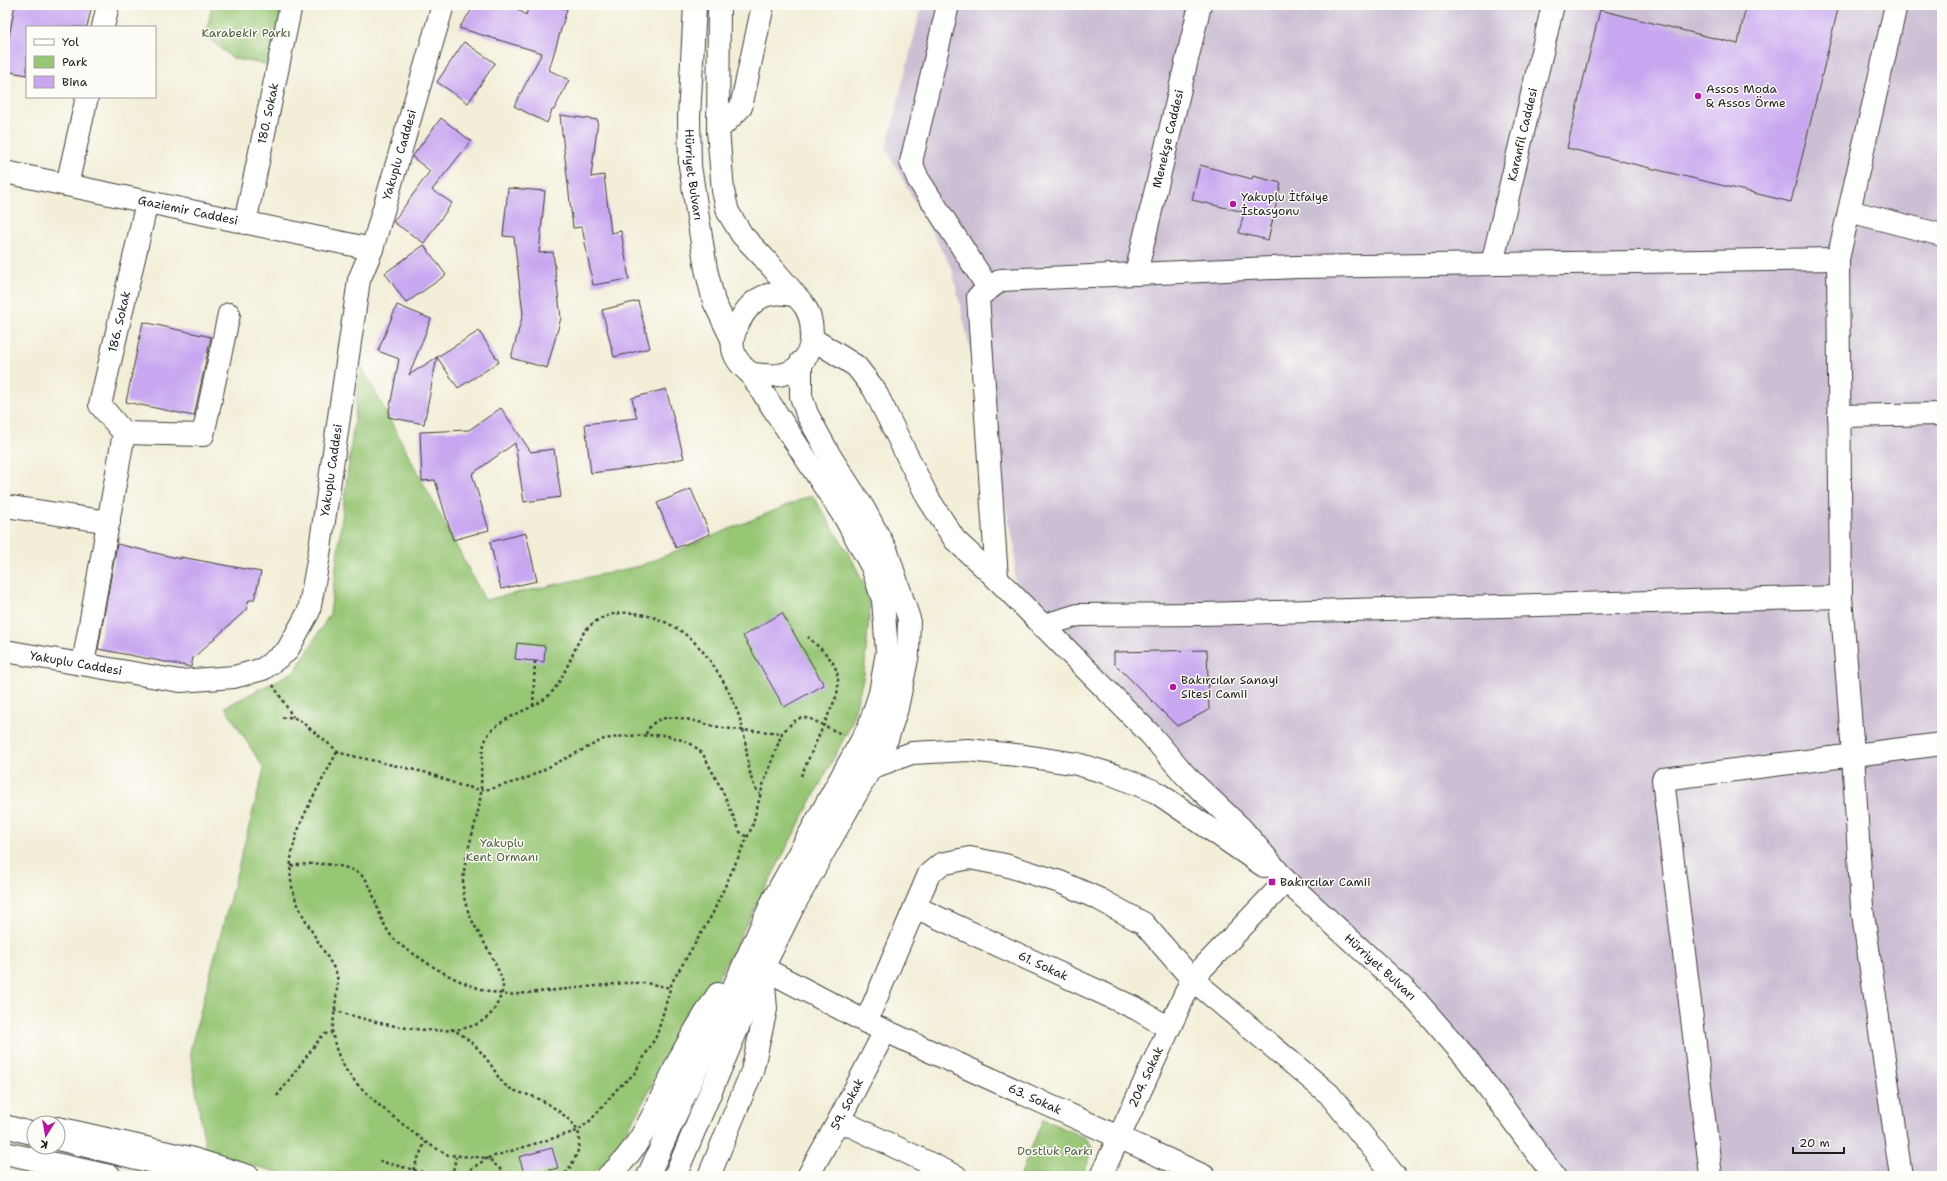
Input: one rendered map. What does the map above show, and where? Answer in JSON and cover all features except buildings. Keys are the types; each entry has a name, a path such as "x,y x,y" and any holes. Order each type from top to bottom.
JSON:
{"main road":[{"path":"103,26 108,5"},
{"name":"180. Sokak","path":"245,222 291,5"},
{"name":"Yakuplu Caddesi","path":"5,651 180,681 234,677 263,669 287,651 309,611 360,280 372,249 443,5"},
{"name":"Hürriyet Bulvarı","path":"695,5 689,117 690,166 706,269 712,296 725,328 732,339"},
{"path":"720,5 718,130 723,190 728,212 742,235 764,258 796,296 809,315 812,328 809,349 795,369 772,376 750,373"},
{"path":"718,130 741,107 763,5"},
{"path":"948,5 911,162 918,179 989,288"},
{"name":"Menekşe Caddesi","path":"1136,273 1200,5"},
{"name":"Karanfil Caddesi","path":"1492,264 1553,5"},
{"path":"1896,5 1838,259 1841,597 1854,754 1862,907 1901,1176"},
{"path":"67,185 87,98"},
{"name":"Gaziemir Caddesi","path":"5,172 372,249"},
{"name":"186. Sokak","path":"124,433 100,405 148,202"},
{"path":"1849,211 1942,235"},
{"path":"997,579 978,297 1001,280 1296,267 1838,259"},
{"path":"648,1176 774,898 869,728 880,693 886,659 887,652 883,600 872,568 845,518 750,373 741,366 732,349 732,339 745,311 753,302 764,295 777,293 796,296"},
{"path":"83,664 124,433 203,435 229,314"},
{"name":"Hürriyet Bulvarı","path":"811,338 856,366 874,389 928,498 955,540 997,579 1150,734 1186,776 1242,829 1286,881 1413,997 1468,1060 1554,1176"},
{"path":"675,1176 763,968 794,905 888,739 897,708 908,654 909,619 887,552 864,509 830,456 807,414 801,396 801,362"},
{"path":"1839,416 1942,414"},
{"path":"5,506 109,522"},
{"path":"1042,626 1078,615 1201,614 1841,597"},
{"path":"1711,1176 1662,780 1854,754 1942,744"},
{"path":"873,767 912,753 968,750 1025,756 1077,764 1114,775 1156,792 1286,881"},
{"path":"866,1022 929,874 941,864 970,858 1005,865 1060,882 1100,899 1143,924 1192,979 1329,1094 1395,1176"},
{"name":"204. Sokak","path":"1101,1176 1192,979 1286,881"},
{"name":"61. Sokak","path":"915,907 1137,1009 1169,1028"},
{"path":"608,1176 632,1150 644,1134 680,1058 694,1033 721,989 753,944"},
{"path":"709,1176 752,1071 766,1009 763,968"},
{"name":"63. Sokak","path":"763,968 885,1031 1204,1176"},
{"name":"59. Sokak","path":"808,1176 885,1031"},
{"path":"5,1117 26,1121"},
{"path":"839,1120 956,1176"},
{"path":"5,1126 26,1132"},
{"path":"66,1130 190,1158 248,1176"},
{"path":"66,1142 205,1176"},
{"path":"5,1154 110,1176"}],"path":[{"path":"334,1010 365,1020 431,1031 473,1025 485,1019 493,1011 502,994 503,988 500,974 468,913 464,899 465,865 481,790 482,756 486,740 491,730 503,721 544,700 564,674 582,635 590,626 600,619 614,614 631,613 651,617 669,623 687,636 702,651 734,703 743,730 753,784 760,794"},
{"path":"801,776 837,695 838,674 826,655 808,637"},
{"path":"533,706 535,661"},
{"path":"263,669 293,717 337,752 428,773 459,785 481,790 490,789 525,779 604,739 646,734 664,735 682,740 693,745 703,754 723,792 740,832 748,838"},
{"path":"282,718 293,717"},
{"path":"646,734 649,727 655,722 674,718 691,720 724,728 782,733"},
{"path":"460,1176 488,1158 577,1130 591,1120 618,1088 634,1074 647,1055 657,1035 671,988 678,972 712,915 748,838 760,794 782,733 793,722 800,718 813,719 860,744"},
{"path":"337,752 300,824 294,845 291,866 292,885 302,914 336,972 338,981 332,1033 338,1052 346,1070 357,1084 380,1106 425,1142 448,1155 456,1157 488,1158 508,1176"},
{"path":"291,866 323,863 355,872 369,883 388,931 394,939 436,970 458,982 508,995 646,983 671,988"},
{"path":"451,1029 465,1037 485,1057 503,1084 512,1089 540,1099 564,1115 577,1130 580,1136 577,1152 568,1171 563,1176"},
{"path":"277,1096 322,1037 325,1034 332,1033"},
{"path":"413,1170 425,1142"},
{"path":"452,1176 456,1157"},
{"path":"379,1161 438,1176"}],"shaded area":[{"path":"922,5 1942,5 1942,1176 1561,1176 1361,942 1014,601 1015,548 952,269 886,149"}],"green space":[{"name":"Karabekir Parkı","path":"212,5 282,5 268,65 232,58 206,36"},
{"name":"Yakuplu Kent Ormanı","path":"361,365 485,600 640,566 812,495 852,559 864,585 870,606 864,675 851,725 722,971 664,1061 637,1114 606,1162 589,1176 293,1176 206,1153 190,1051 264,769 225,707 295,671 330,614"},
{"name":"Dostluk Parkı","path":"1043,1119 1087,1139 1094,1149 1082,1176 1020,1176"}],"place":[{"name":"Assos Moda & Assos Örme","path":"1698,96"},
{"name":"Yakuplu İtfaiye İstasyonu","path":"1233,204"},
{"name":"Bakırcılar Sanayi Sitesi Camii","path":"1173,687"},
{"name":"Bakırcılar Camii","path":"1272,882"}]}
